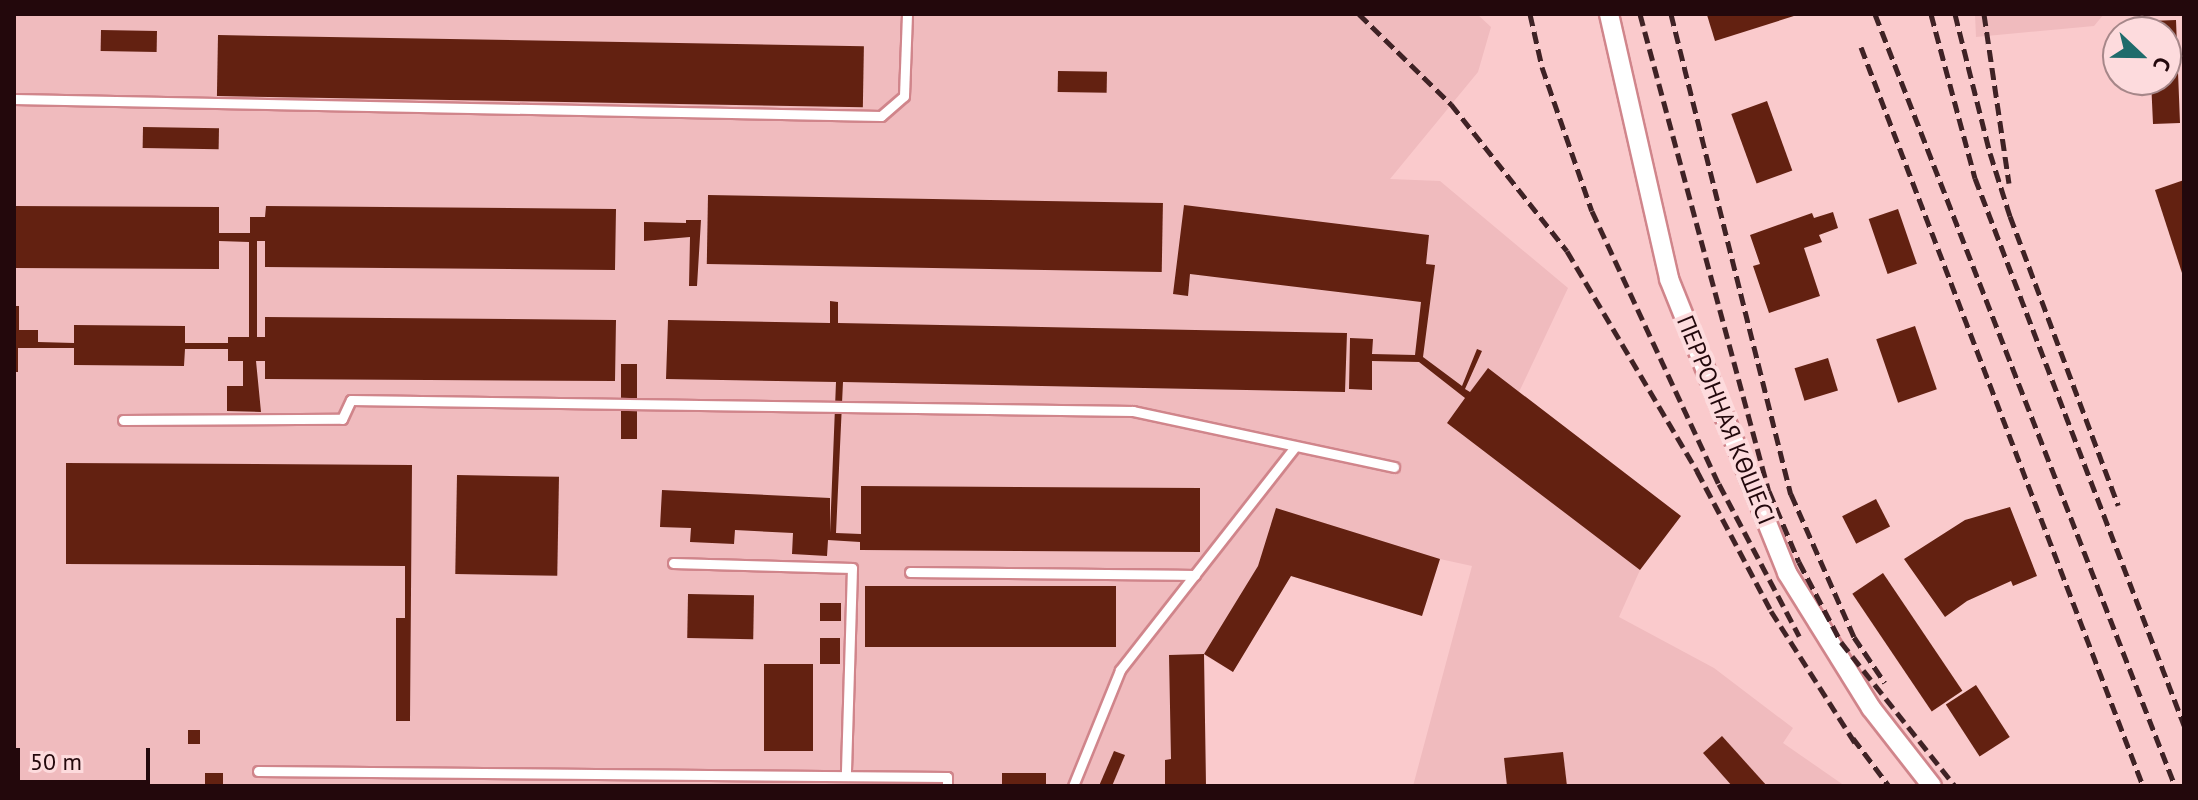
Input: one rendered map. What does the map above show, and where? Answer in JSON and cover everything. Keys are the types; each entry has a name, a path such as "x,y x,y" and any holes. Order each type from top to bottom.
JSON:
{"street":[{"name":"ПЕРРОННАЯ КӨШЕСІ","path":"1609,14 1669,279 1787,573 1871,708 1932,786"}],"lane":[{"path":"14,99 881,116 904,96 907,14"},
{"path":"123,420 342,419 351,400 1133,411 1394,467"},
{"path":"1073,786 1120,670 1295,447"},
{"path":"673,563 852,568 846,776"},
{"path":"910,572 1195,575"},
{"path":"258,771 947,777 947,786"}],"shaded area":[{"path":"14,14 1477,14 1491,27 1478,72 1390,179 1440,181 1568,288 1519,392 1681,516 1640,570 1619,617 1714,668 1793,728 1783,743 1845,786 1413,786 1472,566 1440,559 1422,616 1291,576 1233,672 1204,655 1206,786 14,786"},
{"path":"1975,14 2104,14 2094,26 1976,37"}],"building":[{"path":"1707,15 1797,15 1715,41"},
{"path":"101,30 157,31 157,52 101,51"},
{"path":"218,35 864,46 863,107 217,96"},
{"path":"1058,71 1107,72 1107,93 1058,92"},
{"path":"2152,96 2179,96 2180,123 2153,124"},
{"path":"1767,101 1792,171 1757,184 1731,114"},
{"path":"143,127 219,128 219,149 143,148"},
{"path":"2184,180 2184,276 2183,276 2155,190"},
{"path":"708,195 1163,203 1162,272 707,264"},
{"path":"1184,205 1429,235 1426,264 1435,265 1423,357 1462,386 1477,349 1482,351 1465,389 1470,392 1488,368 1681,516 1640,570 1447,423 1465,398 1419,362 1372,361 1372,390 1349,389 1350,338 1373,339 1372,354 1415,355 1421,302 1190,274 1188,296 1173,294"},
{"path":"14,206 219,207 219,233 250,233 250,217 265,217 266,206 616,209 615,270 265,267 265,241 257,241 257,337 265,337 265,317 616,320 615,381 265,379 265,361 256,361 261,412 227,411 227,386 243,386 243,361 228,361 228,349 185,349 184,366 74,365 74,348 18,348 18,372 14,372 14,306 19,306 19,330 38,330 38,342 74,343 74,325 185,326 185,343 228,343 228,337 249,337 249,242 219,241 219,269 14,268"},
{"path":"1898,209 1917,264 1888,274 1869,219"},
{"path":"1833,212 1838,228 1819,235 1822,242 1804,248 1820,296 1769,313 1753,266 1760,264 1750,235 1812,213 1814,218"},
{"path":"686,220 701,220 697,286 689,286 690,237 644,241 644,222 686,223"},
{"path":"830,301 838,302 838,323 1347,333 1345,392 843,382 836,533 861,534 861,486 1200,488 1200,552 860,550 860,542 828,540 827,556 792,554 793,533 735,530 734,544 690,542 691,528 660,527 662,490 830,498 830,533 836,382 666,379 668,320 830,323"},
{"path":"1915,326 1937,389 1898,403 1876,339"},
{"path":"1828,358 1838,391 1804,401 1795,368"},
{"path":"621,364 637,364 637,439 621,439"},
{"path":"66,463 412,465 410,721 396,721 396,618 405,618 405,566 66,564"},
{"path":"457,475 559,477 557,576 455,574"},
{"path":"1876,499 1890,527 1856,544 1842,516"},
{"path":"2010,507 2037,576 2013,586 2011,581 1967,601 1945,617 1904,559 1965,520"},
{"path":"1276,508 1440,559 1422,616 1291,576 1233,672 1204,654 1258,566"},
{"path":"1883,573 1962,691 1932,711 1852,594"},
{"path":"865,586 1116,586 1116,647 865,647"},
{"path":"688,594 754,595 753,639 687,638"},
{"path":"820,603 841,603 841,621 820,621"},
{"path":"820,638 840,638 840,664 820,664"},
{"path":"1204,654 1206,786 1165,786 1165,760 1171,759 1169,655"},
{"path":"764,664 813,664 813,751 764,751"},
{"path":"1976,685 2010,737 1980,757 1946,705"},
{"path":"188,730 200,730 200,744 188,744"},
{"path":"1722,736 1767,786 1732,786 1703,753"},
{"path":"1114,751 1125,755 1112,786 1099,786"},
{"path":"1563,752 1567,786 1507,786 1504,758"},
{"path":"205,773 223,773 223,786 205,786"},
{"path":"1002,773 1046,773 1046,786 1002,786"}],"railway":[{"path":"1359,14 1451,104 1567,251 1697,471 1771,611 1857,746"},
{"path":"1530,14 1542,67 1592,211 1719,484 1799,636"},
{"path":"1640,14 1769,491 1799,562 1841,642 1955,786"},
{"path":"1671,14 1791,494 1854,637 1885,683"},
{"path":"1875,14 2175,786"},
{"path":"1931,14 1975,178 2184,725"},
{"path":"1955,14 1990,153 2010,216 2118,505"},
{"path":"1984,14 2009,183"},
{"path":"1861,47 2143,786"},
{"path":"1853,738 1889,786"}]}
